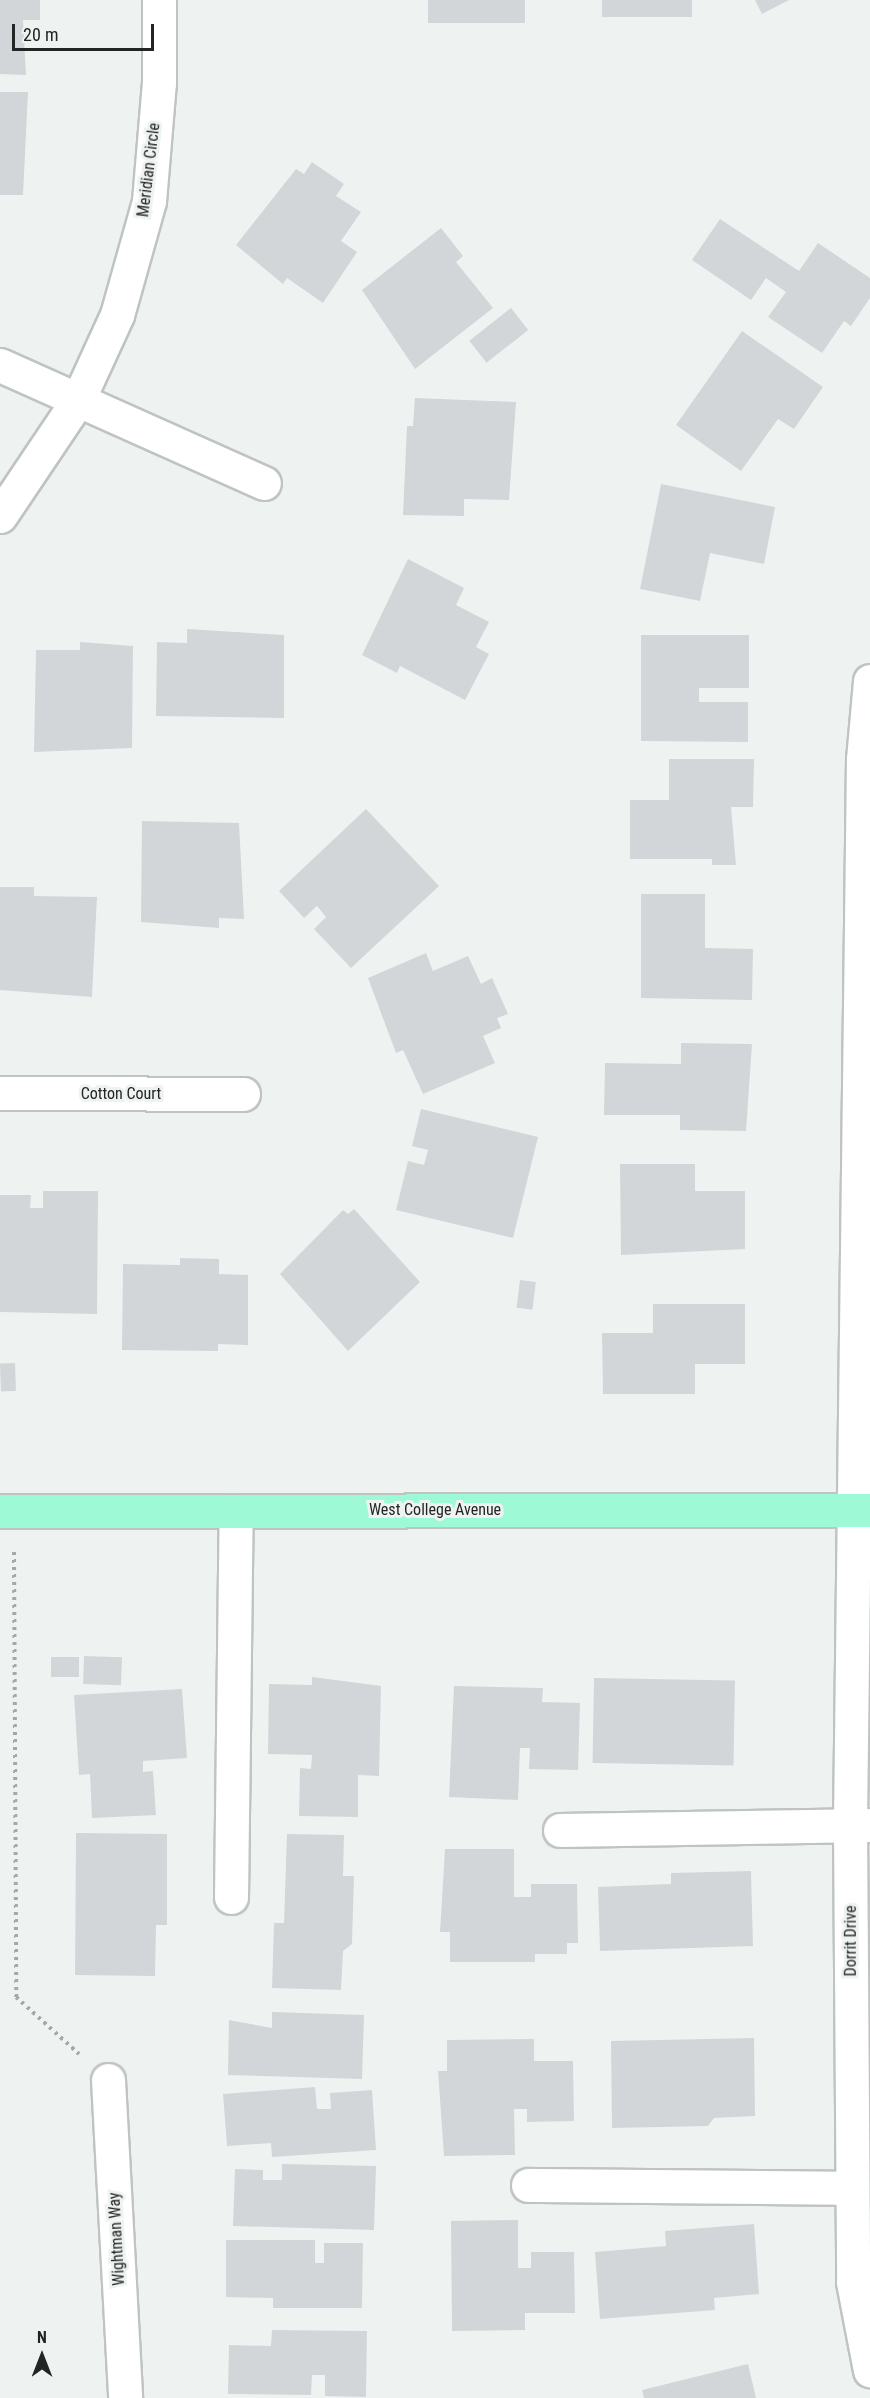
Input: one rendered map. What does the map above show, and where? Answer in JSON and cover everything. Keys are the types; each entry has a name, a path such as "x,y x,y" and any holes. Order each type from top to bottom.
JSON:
{"main road":[{"name":"West College Avenue","path":"7,1511 862,1510"}],"street":[{"name":"Meridian Circle","path":"0,516 78,400 117,315 149,201 159,83 159,0"},
{"path":"0,365 264,483"},
{"name":"Dorrit Drive","path":"870,681 863,759 866,1131 860,1825 852,2188 853,2282 870,2370"},
{"name":"Cotton Court","path":"0,1093 243,1094"},
{"path":"231,1897 236,1511"},
{"path":"560,1830 860,1825"},
{"name":"Wightman Way","path":"108,2080 125,2398"},
{"path":"528,2185 852,2188"}],"path":[{"path":"7,1511 16,1997 108,2080"}],"building":[{"path":"0,0 40,0 40,20 23,20 26,75 0,74"},
{"path":"428,0 525,0 525,23 428,23"},
{"path":"602,0 692,0 692,17 602,17"},
{"path":"755,0 789,0 762,14"},
{"path":"0,92 28,92 23,195 0,195"},
{"path":"312,162 344,184 336,196 361,212 341,241 357,252 323,303 287,278 283,284 236,245 296,169 304,174"},
{"path":"720,219 799,271 818,243 870,278 870,298 851,326 844,321 822,353 768,317 786,292 766,278 751,300 692,260"},
{"path":"441,228 463,256 456,262 493,308 415,369 362,290"},
{"path":"511,308 528,330 486,363 469,341"},
{"path":"742,331 823,387 794,429 778,419 741,471 676,425"},
{"path":"415,398 516,402 509,500 464,499 464,516 403,515 407,426 413,426"},
{"path":"661,484 775,507 764,564 710,553 700,601 640,589"},
{"path":"408,559 464,588 456,605 489,622 476,647 489,654 465,700 400,666 397,673 362,655"},
{"path":"187,629 284,635 284,718 156,716 157,642 187,643"},
{"path":"641,635 749,635 749,688 699,688 699,702 748,702 748,742 641,741"},
{"path":"80,642 133,646 132,748 34,752 36,650 80,650"},
{"path":"669,759 754,759 753,807 731,807 736,865 712,865 712,859 630,859 630,800 669,800"},
{"path":"366,809 439,886 351,968 314,929 326,917 317,906 304,918 279,891"},
{"path":"142,821 239,823 244,919 219,918 219,928 141,922"},
{"path":"0,887 34,887 34,896 97,897 92,997 0,990"},
{"path":"641,894 705,894 705,948 753,949 752,1000 641,998"},
{"path":"426,953 433,971 468,956 481,984 492,978 508,1014 497,1018 501,1028 483,1036 495,1063 423,1094 403,1050 396,1053 368,978"},
{"path":"681,1043 752,1044 746,1131 680,1130 680,1115 604,1115 605,1063 681,1064"},
{"path":"421,1109 538,1137 513,1238 396,1210 408,1161 424,1165 428,1150 412,1146"},
{"path":"620,1164 695,1164 695,1191 745,1191 745,1249 621,1255"},
{"path":"43,1191 98,1191 97,1314 0,1312 0,1195 31,1195 30,1208 43,1208"},
{"path":"354,1209 420,1282 348,1351 280,1274 343,1210 348,1214"},
{"path":"180,1258 219,1259 219,1274 248,1275 248,1345 218,1344 218,1351 122,1350 123,1264 180,1265"},
{"path":"520,1280 536,1282 532,1310 517,1308"},
{"path":"653,1304 745,1304 745,1364 695,1364 695,1394 603,1394 602,1333 653,1333"},
{"path":"15,1363 16,1391 1,1392 0,1364"},
{"path":"84,1656 122,1657 121,1685 83,1684"},
{"path":"51,1657 79,1657 79,1677 51,1677"},
{"path":"312,1677 381,1686 379,1776 358,1775 358,1817 299,1816 300,1768 311,1769 312,1755 268,1754 269,1684 312,1685"},
{"path":"594,1678 735,1680 733,1765 593,1763"},
{"path":"454,1686 543,1688 542,1702 580,1703 578,1770 529,1769 530,1748 520,1748 518,1800 449,1797"},
{"path":"182,1689 187,1758 143,1761 143,1772 153,1771 156,1815 92,1818 90,1774 79,1775 74,1695"},
{"path":"76,1833 167,1834 167,1925 156,1925 155,1976 75,1975"},
{"path":"287,1834 344,1835 343,1876 354,1876 352,1944 343,1951 341,1990 272,1988 274,1923 284,1923"},
{"path":"445,1849 514,1849 514,1897 531,1897 531,1884 577,1884 578,1943 567,1943 567,1954 535,1954 535,1962 450,1962 450,1932 440,1932"},
{"path":"751,1871 753,1946 600,1951 598,1887 671,1884 671,1873"},
{"path":"272,2012 364,2015 362,2079 228,2075 229,2020 272,2028"},
{"path":"754,2038 755,2116 714,2118 708,2126 612,2128 611,2041"},
{"path":"534,2039 534,2061 573,2061 574,2121 527,2122 527,2109 514,2109 515,2155 444,2156 438,2071 447,2071 447,2040"},
{"path":"315,2087 317,2109 331,2109 330,2093 372,2090 376,2150 272,2157 271,2143 227,2146 223,2094"},
{"path":"282,2164 376,2166 374,2230 233,2226 235,2169 263,2170 263,2180 282,2180"},
{"path":"518,2220 518,2268 531,2268 531,2252 574,2252 575,2313 525,2313 525,2330 452,2331 451,2221"},
{"path":"754,2224 759,2294 714,2298 715,2310 600,2319 595,2252 666,2246 665,2231"},
{"path":"226,2240 315,2240 315,2263 324,2263 324,2243 363,2243 362,2308 273,2308 273,2298 226,2297"},
{"path":"272,2330 367,2331 366,2397 325,2396 325,2375 312,2375 311,2395 228,2394 229,2345 271,2346"},
{"path":"748,2364 756,2398 644,2398 642,2390"}]}
